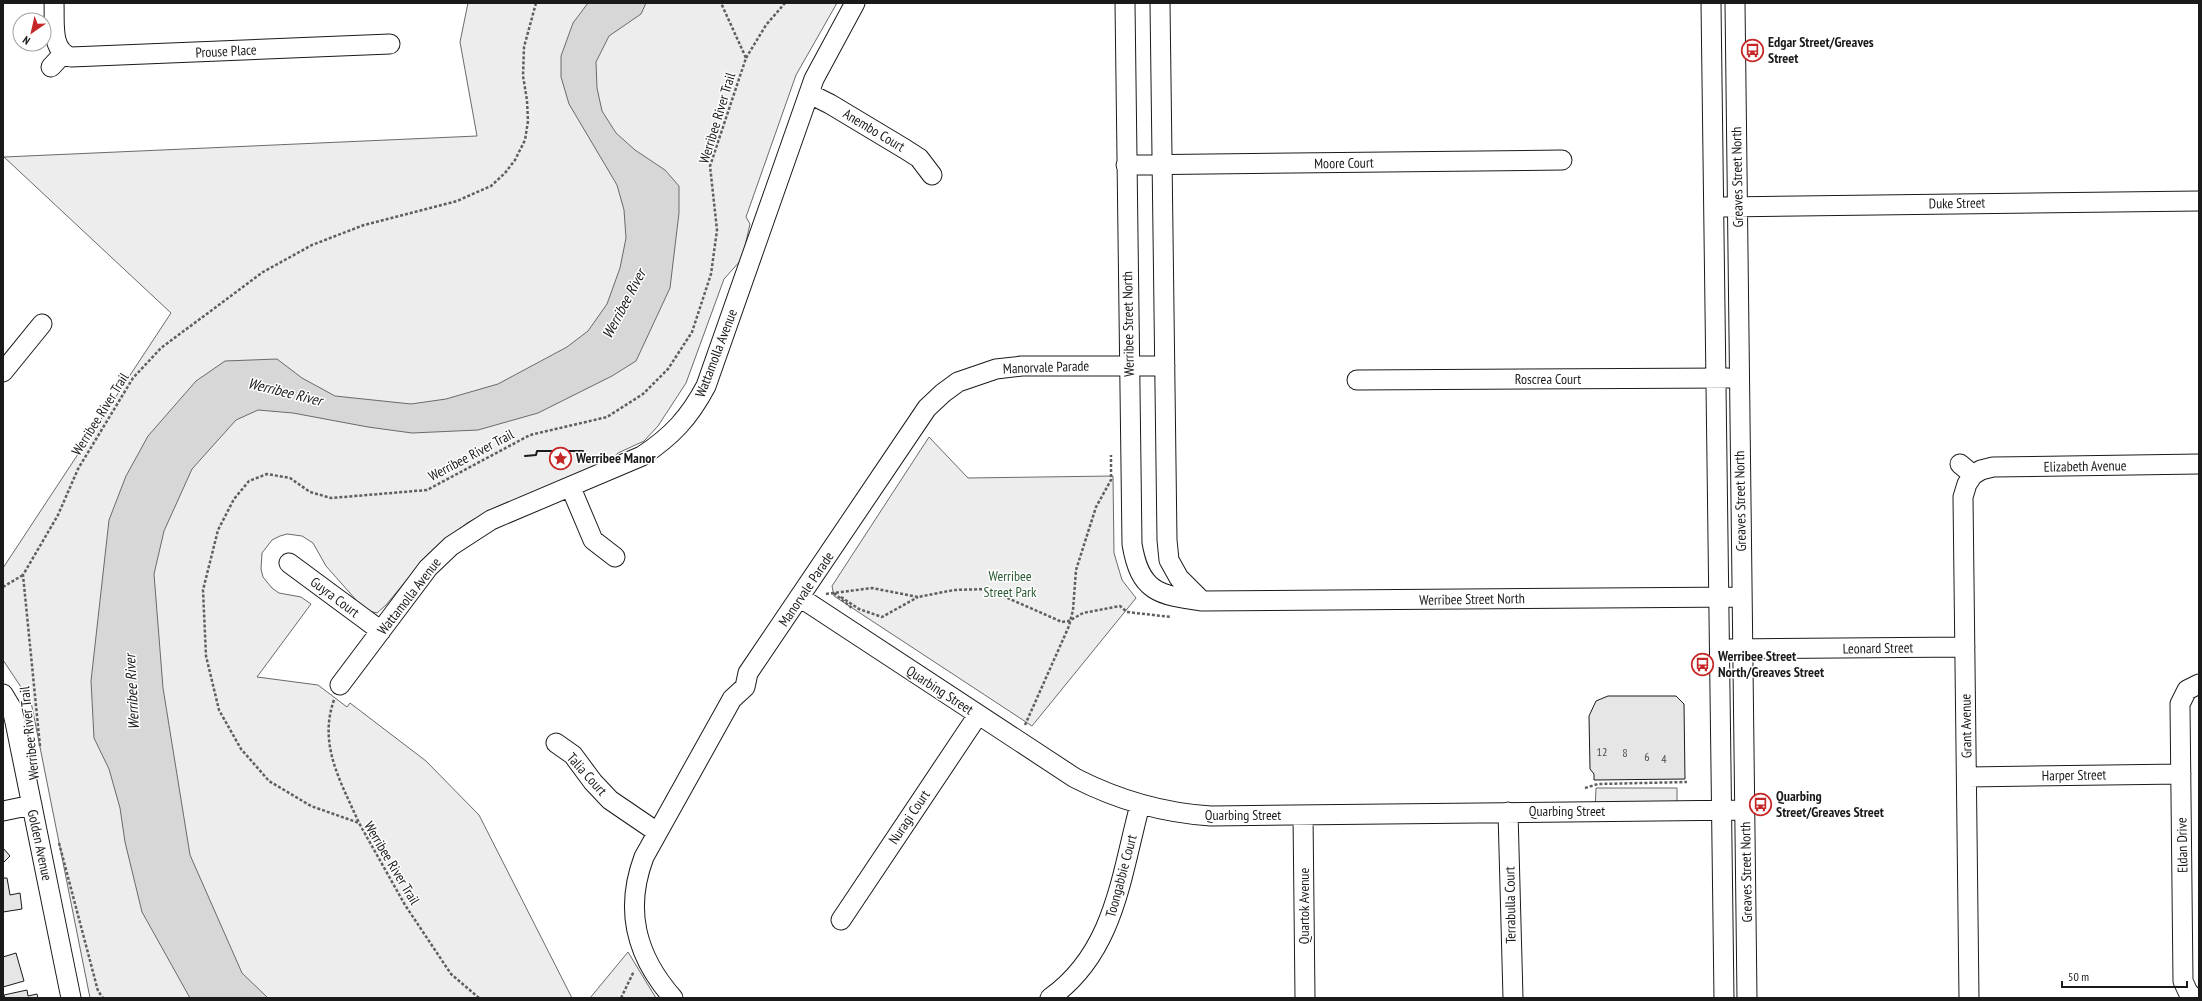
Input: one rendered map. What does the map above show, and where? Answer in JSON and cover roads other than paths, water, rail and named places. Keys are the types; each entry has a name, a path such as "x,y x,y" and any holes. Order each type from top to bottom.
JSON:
{"street":[{"name":"Prouse Place","path":"54,3 57,61 71,57 81,58 390,44"},
{"name":"Wattamolla Avenue","path":"340,685 428,568 451,546 491,520 571,488 642,456 663,442 681,425 697,403 706,386 810,94 814,79 855,3"},
{"name":"Werribee Street North","path":"1125,3 1128,364 1132,544 1136,564 1141,575 1150,585 1165,596 1202,601 1742,597"},
{"path":"1160,3 1169,560 1179,578 1202,601"},
{"name":"Greaves Street North","path":"1711,3 1715,207 1724,998"},
{"name":"Greaves Street North","path":"1734,3 1738,378 1746,810 1747,998"},
{"name":"Anembo Court","path":"810,94 830,104 919,158 932,174"},
{"name":"Moore Court","path":"1126,165 1562,160"},
{"name":"Duke Street","path":"1715,207 2199,201"},
{"path":"3,372 42,324"},
{"name":"Manorvale Parade","path":"673,998 662,985 643,952 635,923 634,900 639,872 657,832 728,704 732,698 742,691 748,673 801,598 927,408 943,393 958,382 996,369 1022,366 1128,364 1165,366"},
{"name":"Roscrea Court","path":"1357,380 1738,378"},
{"name":"Elizabeth Avenue","path":"1966,469 1981,470 1993,468 2199,464"},
{"name":"Grant Avenue","path":"1966,469 1967,484 1963,497 1969,998"},
{"path":"571,488 593,540 615,558"},
{"name":"Guyra Court","path":"289,563 381,631"},
{"name":"Quarbing Street","path":"801,598 1024,746 1094,788 1140,804 1187,815 1746,810"},
{"name":"Leonard Street","path":"1720,648 1743,650 1965,647"},
{"name":"Eldan Drive","path":"2188,685 2180,704 2183,981 2188,992 2194,998"},
{"name":"Golden Avenue","path":"3,694 14,716 72,998"},
{"name":"Nuragi Court","path":"841,920 978,715"},
{"name":"Talia Court","path":"556,743 574,755 593,782 610,800 657,832"},
{"name":"Harper Street","path":"1967,777 2181,774"},
{"name":"Toongabbie Court","path":"1050,998 1079,972 1101,939 1114,910 1140,804"},
{"path":"3,811 32,805"},
{"name":"Terrabulla Court","path":"1508,812 1513,998"},
{"name":"Quartok Avenue","path":"1303,815 1304,998"}],"water":[{"name":"Werribee River","path":"588,3 646,3 641,14 609,36 596,62 597,88 602,111 616,133 635,150 665,170 679,186 679,213 670,288 636,361 612,376 538,413 478,430 412,433 368,427 293,413 258,410 236,420 192,469 164,531 154,574 163,688 190,855 242,973 268,998 190,998 142,912 125,842 120,808 109,769 94,738 91,681 109,520 126,476 148,436 196,381 225,361 277,359 302,378 335,396 411,404 446,399 498,384 567,347 588,331 607,304 620,268 626,238 624,210 617,185 569,104 561,77 561,56 573,23"}],"place":[{"name":"Edgar Street/Greaves Street","path":"1752,50"},
{"name":"Werribee Manor","path":"560,458"},
{"name":"Werribee Street North/Greaves Street","path":"1702,664"},
{"name":"Quarbing Street/Greaves Street","path":"1761,804"}],"park label":[{"name":"Werribee Street Park","path":"1010,584"}]}
